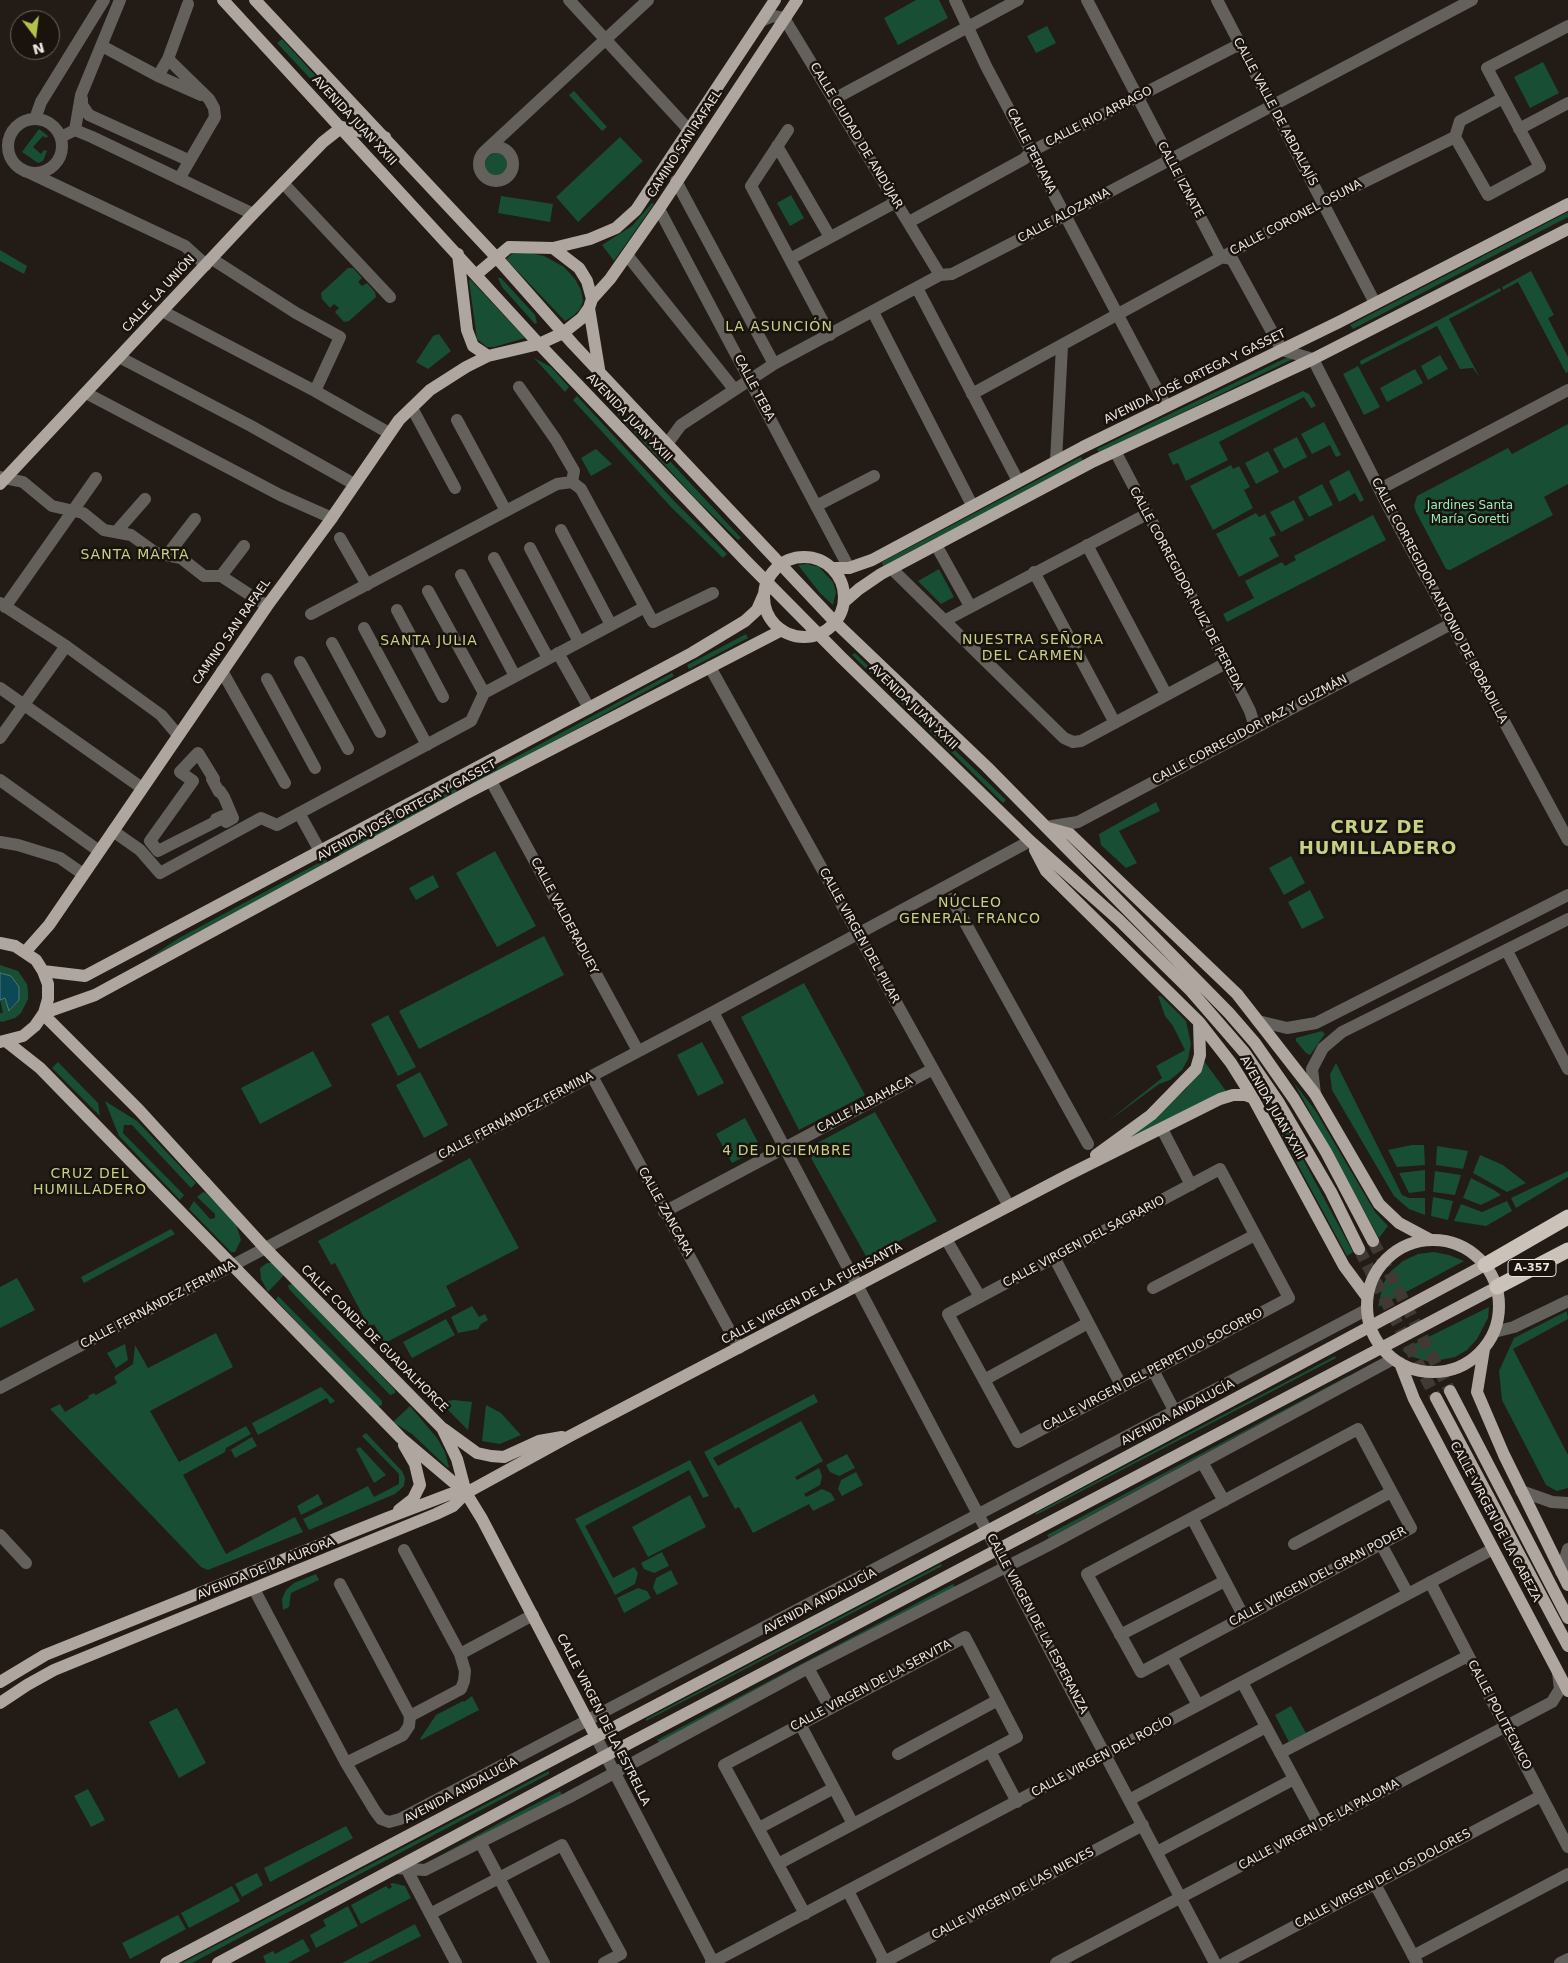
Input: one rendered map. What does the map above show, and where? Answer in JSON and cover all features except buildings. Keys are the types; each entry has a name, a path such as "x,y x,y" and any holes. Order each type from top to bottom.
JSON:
{"highway":[{"name":"A-357","path":"1485,1264 1568,1217"},
{"name":"A-357","path":"1497,1287 1568,1250"}],"main road":[{"name":"AVENIDA JUAN XXIII","path":"223,0 540,344 766,581 1030,841 1119,920 1191,991 1244,1052 1279,1102 1331,1192 1359,1249"},
{"name":"AVENIDA JUAN XXIII","path":"255,0 496,256 563,333 835,622 987,767 1199,980 1255,1043 1294,1099 1326,1152 1373,1241"},
{"name":"CAMINO SAN RAFAEL","path":"496,256 509,247 553,248 590,239 616,228 641,202 775,0"},
{"name":"CAMINO SAN RAFAEL","path":"26,951 49,925 222,671 332,518 389,433 430,390 449,377 488,356 540,344 563,333 582,318 590,304 659,209 797,0"},
{"path":"342,127 385,137"},
{"name":"CALLE LA UNIÓN","path":"2,480 253,214 323,142 342,127"},
{"name":"AVENIDA JOSÉ ORTEGA Y GASSET","path":"833,568 849,568 872,560 1056,461 1282,350 1568,204"},
{"path":"844,602 843,584 833,568 817,558 798,556 781,563 766,581 764,594 768,615 782,630 794,636 806,637 819,634 835,622 844,602 858,589 936,545 1114,451 1313,359 1568,229"},
{"path":"553,248 578,268 587,280 599,370"},
{"path":"458,254 467,330 473,346 488,356"},
{"path":"477,274 496,256"},
{"name":"AVENIDA JOSÉ ORTEGA Y GASSET","path":"43,971 85,976 692,653 745,622 756,610 764,594"},
{"name":"AVENIDA JOSÉ ORTEGA Y GASSET","path":"44,1013 95,995 491,782 782,630"},
{"path":"1030,841 1046,828 1070,834 1237,994 1315,1094 1379,1204 1399,1223 1429,1240"},
{"name":"AVENIDA JUAN XXIII","path":"1030,841 1046,871 1199,1022 1231,1063 1253,1098 1344,1266 1367,1303"},
{"path":"0,943 15,946 26,951 36,960 43,971 48,992 44,1013 36,1026 22,1036 4,1042"},
{"name":"CALLE CONDE DE GUADALHORCE","path":"44,1013 139,1110 265,1248 442,1428 457,1459 466,1493"},
{"name":"CALLE VIRGEN DE LA FUENSANTA","path":"1068,1175 1151,1115 1196,1069 1200,1055 1199,1022"},
{"path":"4,1042 40,1068 401,1438 466,1493"},
{"name":"CALLE VIRGEN DE LA FUENSANTA","path":"466,1493 570,1436 1068,1175 1220,1099 1233,1095 1245,1095 1253,1098"},
{"path":"1484,1349 1466,1363 1440,1372 1418,1370 1396,1361 1381,1347 1370,1326 1367,1303 1375,1272 1386,1258 1401,1248 1429,1240 1447,1241 1465,1248 1485,1264 1497,1287 1499,1312 1494,1332 1484,1349 1477,1392 1521,1491 1568,1584"},
{"name":"AVENIDA ANDALUCÍA","path":"166,1963 988,1530 1485,1264"},
{"path":"218,1963 401,1868 605,1756 1497,1287"},
{"name":"CALLE VIRGEN DE LA CABEZA","path":"1396,1361 1568,1691"},
{"name":"CALLE VIRGEN DE LA CABEZA","path":"1450,1391 1568,1618"},
{"name":"CALLE VIRGEN DE LA CABEZA","path":"1436,1398 1568,1646"},
{"name":"CALLE VIRGEN DE LA FUENSANTA","path":"442,1428 478,1453 491,1456 504,1456 539,1440 570,1436"},
{"name":"AVENIDA DE LA AURORA","path":"387,1518 413,1499 420,1485 416,1464 401,1438"},
{"name":"AVENIDA DE LA AURORA","path":"5,1679 45,1655 387,1518 450,1494 466,1493"},
{"name":"AVENIDA DE LA AURORA","path":"0,1703 54,1670 436,1514 453,1506 466,1493"},
{"name":"CALLE VIRGEN DE LA ESTRELLA","path":"466,1493 533,1615 595,1736"},
{"path":"5,1679 27,1685"}],"street":[{"path":"35,119 41,102 104,0"},
{"path":"75,130 81,95 120,0"},
{"path":"570,0 689,130"},
{"path":"508,130 509,152 513,160 513,169 508,176 496,181 488,179 480,168 479,162 484,152 648,0"},
{"name":"CALLE PERIANA","path":"954,0 1064,215 1166,406"},
{"path":"834,98 1018,0"},
{"name":"CALLE IZNATE","path":"1087,0 1168,160 1220,257 1232,259 1282,350"},
{"name":"CALLE VALLE DE ABDALAJÍS","path":"1217,0 1375,303"},
{"name":"CALLE ALOZAINA","path":"667,444 681,425 774,364 940,276 952,274 1472,0"},
{"path":"158,76 168,59 188,4"},
{"path":"761,21 773,16 784,18"},
{"name":"CALLE CIUDAD DE ANDÚJAR","path":"784,18 940,276"},
{"path":"1503,98 1460,121 1455,137 1488,196 1540,167 1487,68 1568,26"},
{"name":"CALLE RÍO ARRAGO","path":"909,222 1024,159 1032,151 1240,44"},
{"path":"102,46 158,76 208,99"},
{"path":"168,59 208,99 214,108 215,117 188,160 179,179"},
{"path":"81,95 82,105 89,115 188,160"},
{"path":"1519,129 1568,103"},
{"path":"28,172 39,173 50,169 58,161 62,150 61,137 54,126 41,119 27,120 15,127 8,139 4,152 12,161 28,172 184,246 340,337 316,391"},
{"path":"61,137 75,130"},
{"path":"75,130 253,214"},
{"path":"788,130 751,186 830,335"},
{"name":"CALLE CORONEL OSUNA","path":"972,394 1323,202 1455,137"},
{"path":"777,146 830,237"},
{"path":"484,152 498,147 509,152"},
{"path":"676,181 774,364"},
{"path":"283,183 390,297"},
{"path":"790,259 896,202"},
{"name":"CALLE TEBA","path":"659,209 849,568"},
{"path":"627,255 734,389"},
{"path":"918,288 1018,481"},
{"path":"162,311 316,391 389,433"},
{"path":"873,312 972,505"},
{"path":"1056,461 1062,346"},
{"path":"1282,350 1313,359"},
{"path":"119,357 251,426 354,484"},
{"name":"CALLE CORREGIDOR ANTONIO DE BOBADILLA","path":"1313,359 1451,624 1568,840"},
{"path":"519,387 574,471 572,482"},
{"path":"1380,489 1568,390"},
{"path":"86,393 280,495 332,518"},
{"path":"412,408 455,488"},
{"path":"457,420 506,511"},
{"name":"CALLE CORREGIDOR RUIZ DE PEREDA","path":"1114,451 1226,663 1250,711 1255,727"},
{"path":"816,506 874,476"},
{"path":"96,478 3,605 66,646 161,715 178,735"},
{"path":"2,480 24,482 52,506 83,513 104,530 131,535 156,553 181,558 204,576 221,576 267,606"},
{"path":"311,614 557,484 572,482 581,489 653,622 713,593"},
{"path":"116,532 145,498"},
{"path":"946,620 1147,514"},
{"path":"168,554 195,519"},
{"path":"561,530 612,625"},
{"path":"340,538 367,585"},
{"path":"936,545 970,606"},
{"path":"1087,545 1166,694"},
{"path":"221,576 244,546"},
{"path":"530,548 579,642"},
{"path":"494,558 553,656 589,708"},
{"path":"892,569 1064,738 1073,742 1081,741 1226,663"},
{"path":"1034,572 1115,723"},
{"path":"461,575 515,676"},
{"path":"428,591 484,693"},
{"path":"113,831 140,850 160,872 261,818 277,825 471,721 484,693 645,607"},
{"path":"397,610 443,697"},
{"name":"CALLE CORREGIDOR PAZ Y GUZMÁN","path":"1046,828 1078,822 1451,624"},
{"path":"364,628 427,745"},
{"path":"332,643 380,732"},
{"path":"0,738 66,646"},
{"path":"300,662 348,749"},
{"name":"CALLE VIRGEN DEL PILAR","path":"710,667 1009,1206"},
{"path":"222,671 284,783"},
{"path":"267,679 315,768"},
{"path":"0,688 142,788"},
{"path":"198,753 214,778 212,780 224,797 233,818 226,822 223,816 216,819 217,821 158,851 150,841 192,781 180,772 198,753"},
{"path":"0,780 99,851"},
{"name":"CALLE VALDERADUEY","path":"491,782 638,1051"},
{"path":"299,813 320,851"},
{"name":"CALLE FERNÁNDEZ FERMINA","path":"0,1388 713,1012 1030,841"},
{"path":"0,842 18,845 60,858 83,874"},
{"path":"1258,1021 1287,1028 1297,1028 1316,1023 1568,896"},
{"path":"952,899 1088,1144"},
{"path":"1315,1094 1312,1069 1323,1048 1342,1032 1508,951 1568,919"},
{"path":"1508,951 1568,1069"},
{"path":"1366,998 1361,1010 1366,1020"},
{"name":"CALLE VIRGEN DE LA ESPERANZA","path":"713,1012 857,1286 980,1514 1215,1963"},
{"name":"CALLE ALBAHACA","path":"664,1212 933,1068"},
{"name":"CALLE ZANCARA","path":"592,1076 739,1348"},
{"path":"1162,1129 1191,1185"},
{"name":"CALLE VIRGEN DEL SAGRARIO","path":"984,1380 948,1314 1220,1169 1255,1235"},
{"path":"1153,1288 1255,1235"},
{"name":"CALLE VIRGEN DEL PERPETUO SOCORRO","path":"984,1380 1018,1442 1289,1298 1255,1235"},
{"path":"946,1239 980,1297"},
{"path":"1054,1258 1122,1387"},
{"path":"1494,1332 1514,1327 1568,1301"},
{"name":"AVENIDA ANDALUCÍA","path":"346,1763 381,1818 389,1822 400,1819 980,1514 1174,1410 1367,1303"},
{"path":"984,1380 1088,1323"},
{"path":"401,1868 425,1870 480,1842 614,1773 808,1668 1007,1566 1396,1361"},
{"path":"1153,1370 1174,1410"},
{"name":"CALLE VIRGEN DEL GRAN PODER","path":"1358,1429 1411,1528 1141,1672 1087,1574 1224,1501 1358,1429"},
{"path":"1202,1462 1224,1501"},
{"path":"1521,1491 1552,1502 1568,1503"},
{"path":"1294,1544 1392,1492"},
{"path":"1192,1518 1244,1617"},
{"path":"0,1535 26,1564"},
{"path":"1382,1544 1408,1594"},
{"name":"CALLE VIRGEN DEL ROCÍO","path":"712,1962 1493,1549"},
{"path":"1561,1572 1568,1549"},
{"path":"404,1550 460,1654 465,1671 464,1681 460,1689 410,1716"},
{"path":"1120,1635 1225,1581"},
{"name":"CALLE POLITÉCNICO","path":"1430,1582 1568,1847"},
{"path":"254,1589 346,1763 403,1735 409,1726 410,1716 340,1584"},
{"path":"460,1654 533,1615"},
{"name":"CALLE VIRGEN DE LA SERVITA","path":"778,1864 1017,1736 965,1636 724,1765 805,1914"},
{"path":"1171,1656 1198,1705"},
{"path":"1280,1753 1468,1656"},
{"path":"808,1668 830,1708"},
{"name":"CALLE VIRGEN DE LA PALOMA","path":"1056,1963 1552,1702 1560,1690 1558,1671"},
{"path":"1242,1682 1319,1825"},
{"path":"898,1754 998,1700"},
{"path":"800,1724 853,1824"},
{"path":"1130,1800 1266,1727"},
{"name":"CALLE VIRGEN DE LA ESTRELLA","path":"595,1736 712,1962"},
{"path":"990,1751 1017,1802"},
{"path":"1157,1852 1294,1780"},
{"path":"759,1828 834,1788"},
{"name":"CALLE VIRGEN DE LOS DOLORES","path":"1225,1963 1541,1796"},
{"name":"CALLE VIRGEN DE LAS NIEVES","path":"884,1963 1143,1825"},
{"path":"480,1842 544,1963"},
{"path":"430,1914 562,1845 621,1954 604,1963"},
{"path":"401,1868 430,1914 456,1963"},
{"path":"1375,1884 1415,1959 1568,1874"},
{"path":"848,1891 884,1963"},
{"path":"1560,1963 1568,1959"}],"green space":[{"path":"916,0 939,0 948,18 898,45 884,18"},
{"path":"1047,26 1056,43 1036,53 1027,36"},
{"path":"282,39 324,85 320,89 277,43"},
{"path":"1543,62 1559,93 1530,108 1514,77"},
{"path":"574,91 607,127 602,131 569,95"},
{"path":"39,129 48,136 46,138 43,136 33,147 41,154 44,150 47,151 43,161 38,163 22,152"},
{"path":"620,137 643,161 578,222 556,197"},
{"path":"497,153 505,157 509,165 505,173 497,177 489,173 485,165 489,157"},
{"path":"791,195 804,218 790,226 777,203"},
{"path":"501,196 553,204 550,222 498,213"},
{"path":"652,203 654,204 614,261 602,245 632,226"},
{"path":"1568,212 1568,217 1353,329 1350,325"},
{"path":"0,250 27,266 24,274 0,261"},
{"path":"526,252 544,256 564,267 575,279 581,290 583,301 580,309 573,316 565,321 506,259 512,254"},
{"path":"348,268 353,268 362,278 358,282 362,286 367,283 375,292 376,297 349,321 344,322 335,312 339,308 334,304 330,308 322,299 321,293"},
{"path":"1531,271 1554,315 1548,318 1568,357 1568,372 1566,373 1518,282 1503,290 1502,287"},
{"path":"498,278 501,278 535,315 537,323 535,324 502,287"},
{"path":"470,279 525,338 494,347 487,347 477,339"},
{"path":"1500,288 1501,291 1449,319 1480,378 1473,368 1460,369 1437,326 1361,365 1360,361"},
{"path":"439,334 451,351 428,369 416,362 433,336"},
{"path":"1440,355 1448,369 1428,380 1421,366"},
{"path":"534,358 551,367 569,387 565,392"},
{"path":"1286,358 1295,358 1099,453 1097,449"},
{"path":"1358,366 1380,407 1364,415 1343,374"},
{"path":"1415,369 1423,383 1387,402 1380,388"},
{"path":"594,379 741,538 738,540 696,499 590,384"},
{"path":"1303,391 1309,394 1316,406 1311,408 1304,397 1219,442 1228,460 1186,481 1178,463 1173,465 1168,454"},
{"path":"577,396 675,502 727,554 723,558 671,507 573,400"},
{"path":"1324,422 1341,455 1336,457 1330,445 1312,454 1301,434"},
{"name":"Jardines Santa María Goretti","path":"1568,424 1568,484 1544,497 1553,515 1450,570 1446,569 1416,512 1414,506 1417,496 1508,448 1512,454"},
{"path":"1297,437 1307,457 1284,469 1273,449"},
{"path":"596,449 612,464 591,476 581,458"},
{"path":"1268,451 1279,472 1256,484 1245,463"},
{"path":"1081,457 1083,461 883,566 882,562"},
{"path":"1231,465 1233,469 1239,466 1250,487 1244,490 1253,508 1213,530 1190,486"},
{"path":"1349,470 1364,500 1360,502 1355,493 1339,502 1329,481"},
{"path":"1322,484 1333,505 1309,517 1298,497"},
{"path":"1294,500 1304,520 1281,532 1270,512"},
{"path":"1256,513 1259,517 1265,514 1276,535 1269,538 1279,556 1239,577 1216,534"},
{"path":"1373,515 1386,540 1227,622 1223,614 1254,598 1245,581 1282,562 1285,566 1296,560 1294,556"},
{"path":"807,564 819,567 833,582 836,592 833,605 820,593 798,565"},
{"path":"939,569 954,597 941,604 918,581"},
{"path":"746,634 748,638 689,669 687,665"},
{"path":"855,653 1006,800 1003,803 852,655"},
{"path":"672,673 674,676 472,786 470,782"},
{"path":"455,789 458,793 340,857 338,853"},
{"path":"1156,802 1160,811 1119,831 1137,863 1126,868 1101,845 1099,834"},
{"path":"495,851 536,926 497,947 456,873"},
{"path":"1291,856 1305,883 1284,895 1269,868"},
{"path":"326,859 328,863 146,960 179,938"},
{"path":"433,875 439,887 416,900 409,888"},
{"path":"1310,890 1324,918 1302,929 1288,902"},
{"path":"544,936 564,975 419,1049 399,1011"},
{"path":"0,965 18,971 27,984 28,992 28,999 21,1013 15,1018 2,1022 0,1021 0,1013 3,1013 0,1000 5,998 9,1011 11,1010 19,1000 19,987 11,976 0,973"},
{"path":"804,983 865,1095 799,1130 741,1017"},
{"path":"1158,996 1161,996 1186,1021 1191,1044 1188,1059 1182,1070 1170,1080 1159,1084 1107,1122 1162,1078 1156,1066 1185,1050 1173,1026 1165,1016"},
{"path":"388,1015 416,1067 398,1076 371,1024"},
{"path":"1322,1031 1325,1034 1310,1055 1296,1041 1296,1038"},
{"path":"702,1042 724,1083 698,1096 677,1055"},
{"path":"313,1051 332,1086 260,1124 241,1088"},
{"path":"1204,1061 1226,1091 1139,1136 1131,1135 1185,1090 1200,1071"},
{"path":"58,1062 98,1103 100,1116 52,1068"},
{"path":"1336,1063 1402,1195 1409,1198 1425,1198 1425,1215 1409,1209 1394,1196 1332,1090 1330,1074"},
{"path":"1246,1069 1291,1137 1353,1252 1347,1256"},
{"path":"420,1072 448,1125 424,1138 396,1085"},
{"path":"1294,1083 1315,1110 1375,1212 1388,1226 1379,1238"},
{"path":"105,1101 137,1121 196,1183 191,1188 132,1125 124,1125 123,1133 184,1195 180,1200 119,1136"},
{"path":"875,1112 937,1221 867,1258 806,1149"},
{"path":"745,1118 761,1148 732,1163 716,1134"},
{"path":"1412,1145 1424,1145 1425,1165 1397,1167 1388,1150"},
{"path":"1437,1146 1468,1151 1463,1169 1436,1165"},
{"path":"1480,1155 1503,1165 1526,1183 1507,1192 1473,1173"},
{"path":"470,1158 519,1248 446,1286 456,1306 385,1343 374,1324 369,1327 335,1263 331,1265 318,1241"},
{"path":"1425,1170 1425,1191 1409,1193 1399,1173"},
{"path":"1435,1171 1461,1175 1455,1195 1433,1192"},
{"path":"1568,1171 1568,1177 1516,1208 1511,1198"},
{"path":"1471,1178 1501,1195 1481,1205 1463,1198"},
{"path":"203,1192 236,1224 241,1240 235,1252 231,1252 189,1209 194,1201 210,1219 215,1218 215,1214 197,1197"},
{"path":"1433,1197 1453,1201 1448,1220 1431,1216"},
{"path":"1507,1201 1512,1211 1486,1226 1454,1221 1461,1204 1482,1212"},
{"path":"171,1229 175,1234 84,1283 81,1277"},
{"path":"1434,1252 1464,1261 1378,1307 1383,1284 1391,1271 1403,1261 1418,1254"},
{"path":"267,1263 273,1263 284,1275 268,1292 261,1279 260,1268"},
{"path":"17,1278 35,1310 0,1328 0,1287"},
{"path":"293,1284 395,1390 395,1393 390,1395 289,1289 288,1285"},
{"path":"278,1296 382,1401 382,1405 377,1407 276,1300"},
{"path":"472,1306 479,1317 485,1314 488,1320 481,1324 478,1329 458,1333 451,1317"},
{"path":"1489,1307 1488,1318 1477,1339 1467,1350 1455,1357 1430,1362 1409,1356 1402,1350"},
{"path":"1567,1311 1568,1319 1513,1349 1568,1455 1568,1488 1557,1491 1546,1485 1502,1400 1499,1371 1514,1338"},
{"path":"446,1319 455,1335 412,1358 403,1342"},
{"path":"216,1333 233,1367 150,1411 179,1462 246,1426 251,1434 226,1448 225,1452 183,1475 226,1554 295,1517 303,1532 208,1570 201,1567 50,1409 60,1404 65,1412 89,1398 88,1396 94,1393 96,1395 117,1383 114,1377 133,1364 135,1345 148,1368"},
{"path":"125,1344 128,1360 116,1368 107,1353"},
{"path":"1335,1356 1336,1358 1036,1515 1036,1513"},
{"path":"1348,1376 1350,1379 1254,1427 1049,1538 1047,1535"},
{"path":"321,1387 335,1401 330,1404 327,1398 258,1435 252,1423"},
{"path":"814,1394 818,1402 713,1458 718,1466 801,1421 823,1461 795,1477 797,1480 819,1468 822,1476 820,1485 804,1494 806,1497 822,1489 831,1493 835,1500 813,1511 809,1504 753,1533 739,1507 735,1509 704,1452"},
{"path":"454,1400 472,1402 468,1430 440,1402"},
{"path":"486,1405 501,1413 521,1435 500,1444 482,1441"},
{"path":"410,1406 437,1438 445,1452 448,1468 412,1434 393,1422"},
{"path":"366,1433 402,1471 405,1478 404,1486 395,1494 309,1530 303,1519 368,1486 374,1497 399,1484 399,1474 362,1436"},
{"path":"252,1437 257,1446 235,1458 231,1450 227,1452"},
{"path":"360,1447 386,1475 374,1483 356,1449"},
{"path":"847,1454 855,1468 839,1476 830,1472 826,1465"},
{"path":"690,1460 709,1496 703,1498 689,1470 585,1526 613,1578 634,1567 638,1573 635,1584 615,1595 575,1519"},
{"path":"856,1472 863,1485 842,1496 838,1489 841,1480"},
{"path":"318,1494 323,1504 301,1515 297,1506"},
{"path":"690,1495 706,1527 648,1557 632,1527"},
{"path":"662,1552 669,1566 654,1573 644,1569 641,1563"},
{"path":"941,1564 942,1566 646,1721 646,1719"},
{"path":"671,1570 678,1584 657,1595 653,1588 656,1578"},
{"path":"316,1574 319,1580 291,1593 289,1607 283,1610 282,1599 286,1590 294,1583"},
{"path":"953,1584 955,1587 934,1596 933,1599 685,1730 681,1729 682,1731 660,1743 657,1740"},
{"path":"638,1588 647,1591 651,1598 624,1613 617,1598"},
{"path":"472,1696 479,1710 420,1739 436,1715 464,1702"},
{"path":"1291,1706 1306,1733 1289,1742 1275,1715"},
{"path":"177,1708 206,1763 179,1778 149,1722"},
{"path":"549,1771 549,1774 192,1963 182,1963"},
{"path":"88,1789 105,1820 91,1827 74,1796"},
{"path":"560,1791 562,1795 434,1859 510,1817"},
{"path":"346,1826 353,1838 270,1882 264,1868"},
{"path":"257,1873 263,1885 242,1897 235,1884"},
{"path":"390,1884 405,1886 411,1898 361,1924 351,1905 386,1886 389,1889 392,1887"},
{"path":"232,1886 240,1901 189,1928 181,1913"},
{"path":"348,1906 358,1926 316,1948 310,1935 326,1926 323,1920"},
{"path":"178,1915 186,1929 130,1959 122,1943"},
{"path":"415,1924 421,1936 368,1963 342,1963"},
{"path":"303,1939 310,1951 288,1963 266,1963 263,1956 273,1951 275,1954"}],"water":[{"path":"0,973 11,976 19,987 19,1000 9,1011 5,998 0,1000"}],"tunnel":[{"path":"1373,1241 1450,1391"},
{"path":"1359,1249 1436,1398"}],"district":[{"name":"LA ASUNCIÓN","path":"779,327"},
{"name":"SANTA MARTA","path":"135,555"},
{"name":"SANTA JULIA","path":"429,641"},
{"name":"NUESTRA SEÑORA DEL CARMEN","path":"1033,648"},
{"name":"CRUZ DE HUMILLADERO","path":"1378,838"},
{"name":"NÚCLEO GENERAL FRANCO","path":"970,912"},
{"name":"4 DE DICIEMBRE","path":"787,1151"},
{"name":"CRUZ DEL HUMILLADERO","path":"90,1182"}]}
